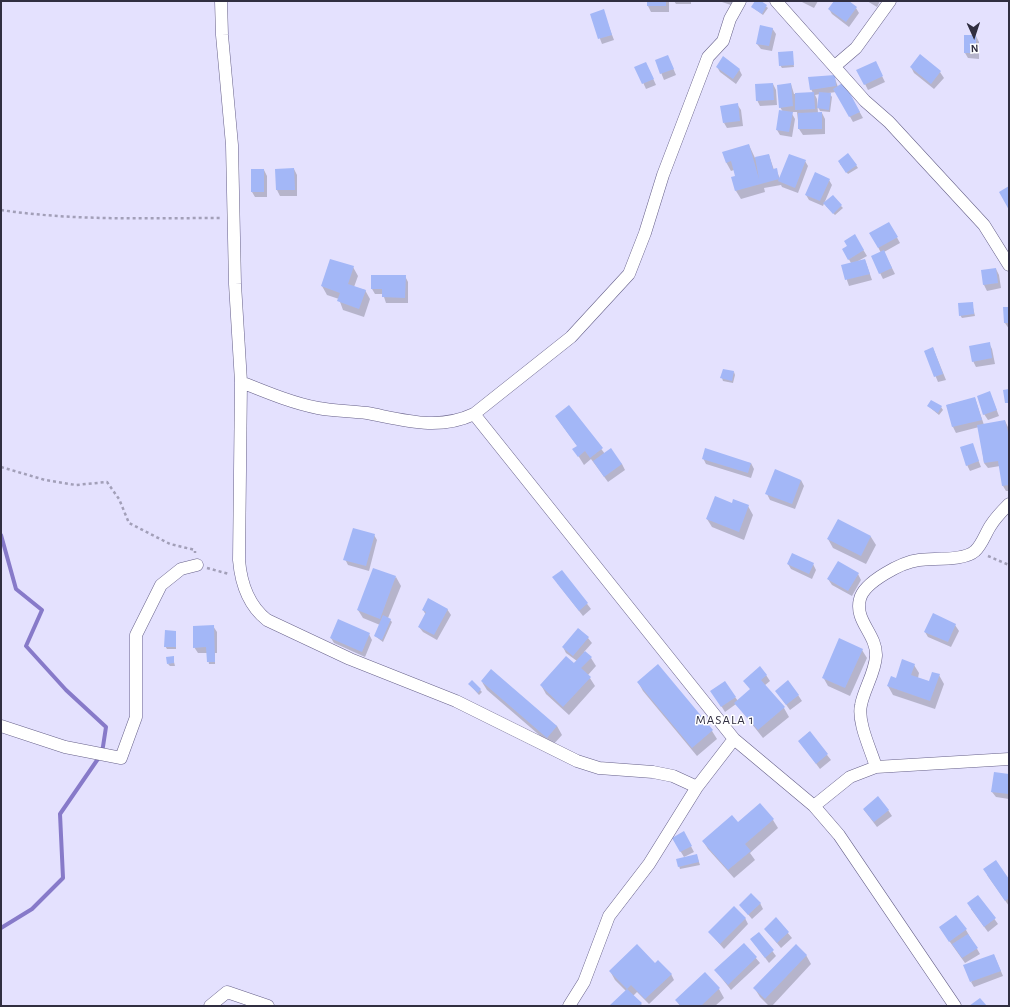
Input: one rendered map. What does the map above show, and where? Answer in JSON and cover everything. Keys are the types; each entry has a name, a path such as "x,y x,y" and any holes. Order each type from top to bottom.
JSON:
{"street":[{"path":"221,1 222,35 232,145 235,284 240,382 238,515 240,577 252,605 256,611 267,620 350,659 456,701 528,738 584,763 599,768 653,772 673,776 697,787"},
{"path":"240,382 277,397 318,408 365,413 414,422 438,424 459,421 474,414 571,337 629,274 645,233 663,174 708,57 723,41 730,19 740,1"},
{"path":"776,1 865,101 889,122 984,225 1009,265"},
{"path":"835,66 856,48 890,1"},
{"path":"474,414 734,739 814,806 839,835 955,1006"},
{"path":"876,767 860,716 861,706 876,657 875,644 871,634 859,615 859,600 862,594 874,581 898,567 917,560 965,556 976,551 992,524 1009,504"},
{"path":"1,726 65,747 121,758 136,717 136,635 162,585 181,569 197,565"},
{"path":"569,1006 584,982 610,916 652,859 697,787 734,739"},
{"path":"814,806 850,777 876,767 1009,759"},
{"path":"210,1006 227,992 268,1006"}],"path":[{"path":"1,210 94,219 234,218"},
{"path":"1,467 53,481 76,484 107,482 119,498 129,523 170,544 194,550 197,565 240,577"},
{"path":"976,551 1009,565"}],"building":[{"path":"647,1 666,1 666,6 647,6"},
{"path":"755,1 761,1 767,5 762,14 751,7"},
{"path":"834,1 849,1 857,7 846,22 828,9"},
{"path":"604,9 612,35 598,39 590,14"},
{"path":"760,25 773,28 769,46 756,44"},
{"path":"964,35 976,35 976,53 964,53"},
{"path":"793,51 794,65 779,66 778,52"},
{"path":"920,54 941,71 931,84 910,67"},
{"path":"668,55 674,69 660,74 655,60"},
{"path":"723,56 740,69 733,79 716,67"},
{"path":"876,61 883,76 864,85 856,70"},
{"path":"646,62 654,79 642,84 634,67"},
{"path":"835,75 836,86 810,90 808,77"},
{"path":"844,82 860,112 849,117 833,89"},
{"path":"773,83 774,100 756,101 755,84"},
{"path":"791,83 793,106 779,108 777,85"},
{"path":"814,92 815,109 795,110 795,93"},
{"path":"819,92 831,93 829,110 817,108"},
{"path":"738,103 740,121 723,123 720,106"},
{"path":"779,110 793,112 789,132 776,130"},
{"path":"822,112 822,129 798,129 798,113"},
{"path":"749,144 759,179 755,157 769,154 773,169 777,168 779,179 735,191 731,177 735,176 731,161 726,163 722,152"},
{"path":"848,153 857,165 846,173 838,161"},
{"path":"789,154 806,160 795,188 778,181"},
{"path":"294,168 295,190 276,190 275,169"},
{"path":"251,169 264,169 264,192 251,192"},
{"path":"815,172 830,179 820,201 805,195"},
{"path":"1009,186 1009,210 999,192"},
{"path":"833,195 842,205 833,214 823,203"},
{"path":"889,222 898,237 878,248 869,233"},
{"path":"855,234 864,250 848,260 842,249 847,246 844,241"},
{"path":"884,250 892,268 879,274 871,256"},
{"path":"330,259 354,266 348,284 366,290 359,309 337,301 340,293 321,286"},
{"path":"865,259 870,274 845,280 841,265"},
{"path":"996,268 998,283 983,285 981,270"},
{"path":"371,275 406,275 405,298 382,297 382,289 371,289"},
{"path":"973,302 974,314 959,316 958,303"},
{"path":"1003,307 1009,307 1009,323 1004,323"},
{"path":"990,342 992,358 972,362 969,346"},
{"path":"933,347 943,374 934,377 924,351"},
{"path":"723,369 734,371 732,381 720,378"},
{"path":"1009,389 1009,403 1005,403 1003,390"},
{"path":"990,391 997,410 983,415 977,396"},
{"path":"975,397 982,420 952,427 946,405"},
{"path":"931,400 942,406 938,413 927,406"},
{"path":"569,405 603,448 590,458 585,451 578,457 572,449 577,446 555,416"},
{"path":"1005,420 1009,436 1009,485 1002,486 998,461 984,463 977,425"},
{"path":"973,443 979,461 966,466 960,447"},
{"path":"611,448 622,464 604,477 593,461"},
{"path":"705,448 751,463 748,473 702,459"},
{"path":"775,469 801,480 792,504 765,494"},
{"path":"715,496 732,503 733,499 749,505 739,532 706,519"},
{"path":"838,519 871,536 861,556 827,539"},
{"path":"353,528 375,534 366,566 343,560"},
{"path":"792,553 814,563 809,574 787,564"},
{"path":"838,561 859,573 848,591 827,579"},
{"path":"373,568 396,576 380,619 357,610"},
{"path":"562,570 588,603 579,611 552,577"},
{"path":"428,598 448,609 434,635 418,627 426,612 422,610"},
{"path":"933,613 956,624 948,642 924,632"},
{"path":"383,615 391,619 382,640 374,636"},
{"path":"338,619 370,633 362,652 330,638"},
{"path":"214,625 215,662 207,662 206,647 193,648 193,626"},
{"path":"578,628 589,637 573,656 562,647"},
{"path":"165,630 176,631 176,647 164,647"},
{"path":"839,638 863,649 845,688 822,678"},
{"path":"585,651 592,657 581,668 591,677 563,707 540,685 566,656 574,663"},
{"path":"174,656 174,663 167,664 166,657"},
{"path":"902,659 915,664 911,675 929,681 932,672 940,674 930,701 887,686 891,676 896,678"},
{"path":"658,664 713,730 692,748 637,682"},
{"path":"760,666 767,675 761,680 785,707 758,730 734,703 750,689 743,681"},
{"path":"491,669 557,726 547,738 481,681"},
{"path":"472,680 481,689 478,693 468,684"},
{"path":"788,680 799,695 786,705 775,691"},
{"path":"725,681 736,697 721,707 710,691"},
{"path":"810,731 828,754 816,764 798,741"},
{"path":"994,772 1009,774 1009,794 991,792"},
{"path":"878,796 889,810 874,822 863,809"},
{"path":"760,803 774,819 745,844 751,851 728,870 702,841 732,815 738,822"},
{"path":"684,831 692,846 680,852 672,838"},
{"path":"697,854 699,862 678,867 676,859"},
{"path":"996,860 1009,879 1009,898 1005,901 983,869"},
{"path":"751,893 761,903 748,915 739,905"},
{"path":"978,895 996,918 984,927 967,903"},
{"path":"734,906 746,918 720,944 708,932"},
{"path":"956,915 967,929 949,942 939,927"},
{"path":"776,917 789,932 777,943 764,929"},
{"path":"759,932 774,950 765,958 750,939"},
{"path":"968,934 978,948 962,958 952,944"},
{"path":"744,943 757,957 728,985 714,970"},
{"path":"637,944 655,963 658,960 672,974 645,999 631,985 627,989 609,971"},
{"path":"796,944 807,955 765,999 753,988"},
{"path":"994,954 1001,971 970,982 963,965"},
{"path":"705,972 720,988 701,1006 681,1006 675,1000"},
{"path":"627,989 642,1003 639,1006 609,1006"},
{"path":"980,998 987,1006 969,1006"}],"waterway":[{"path":"1,535 16,589 42,610 26,646 66,690 106,727 102,753 60,814 63,878 32,909 1,928"}],"district":[{"name":"MASALA 1","path":"725,720"}]}
